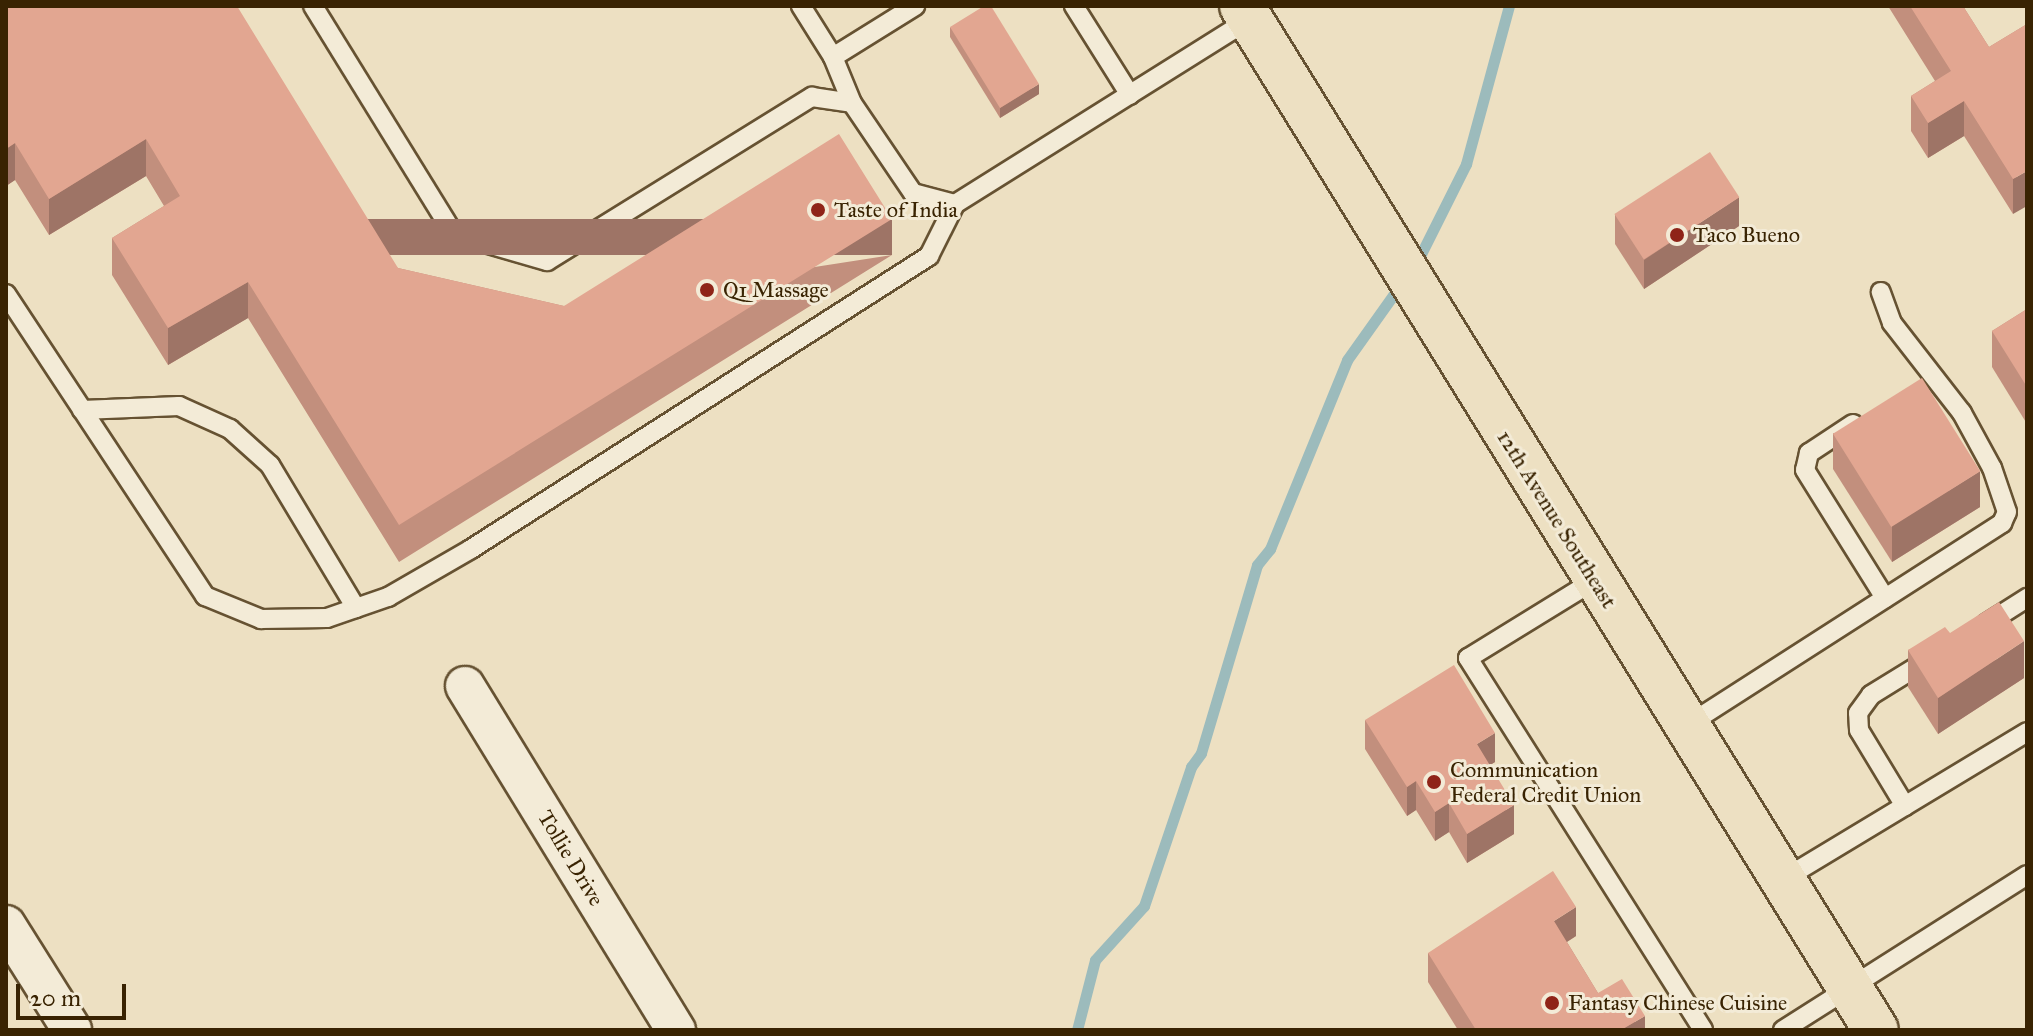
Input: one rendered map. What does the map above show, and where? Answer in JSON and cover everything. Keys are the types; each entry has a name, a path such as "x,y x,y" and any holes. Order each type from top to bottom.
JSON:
{"main road":[{"name":"12th Avenue Southeast","path":"1246,13 1396,254 1471,382 1876,1030"}],"street":[{"name":"Tollie Drive","path":"465,686 664,1026"},
{"path":"6,925 72,1030"}],"lane":[{"path":"313,6 454,234 547,261 812,97 852,103"},
{"path":"801,6 833,57 852,103 913,193 955,204"},
{"path":"833,57 915,6"},
{"path":"1074,6 1130,95"},
{"path":"6,294 205,596 261,619 327,618 388,597 471,549 929,256 955,204 1130,95 1246,13"},
{"path":"1686,726 2002,523 2007,512 1985,454 1925,376 1892,323 1881,292"},
{"path":"82,410 179,406 230,429 270,465 356,608"},
{"path":"1872,411 1809,453 1805,470 1885,598"},
{"path":"1595,580 1468,658 1703,1030"},
{"path":"1975,631 2027,598"},
{"path":"1905,806 1859,730 1858,713 1871,695 1949,647"},
{"path":"1782,880 2027,732"},
{"path":"1783,1030 2027,875"}],"building":[{"path":"6,6 237,6 398,268 564,306 839,134 892,219 399,525 248,282 168,328 112,238 180,196 146,139 49,199 15,143 6,149"},
{"path":"984,6 991,6 1039,84 1000,108 950,27"},
{"path":"1910,6 1963,6 1989,47 2027,24 2027,171 2013,179 1964,101 1928,123 1911,96 1951,71"},
{"path":"1710,152 1739,197 1644,259 1614,214"},
{"path":"2027,309 2027,387 1992,331"},
{"path":"1922,378 1980,471 1891,527 1833,434"},
{"path":"1999,602 2024,641 1938,698 1908,650 1945,627 1950,633"},
{"name":"Communication Federal Credit Union","path":"1454,665 1495,733 1477,744 1514,805 1467,834 1449,803 1435,812 1416,781 1407,787 1365,720"},
{"path":"1553,871 1576,907 1554,921 1598,993 1622,979 1645,1016 1621,1030 1476,1030 1428,953"}],"waterway":[{"path":"1416,264 1466,164 1509,6"},
{"path":"1077,1030 1095,960 1144,906 1191,767 1201,753 1257,565 1270,549 1347,360 1401,284"}],"place":[{"name":"Taste of India","path":"818,210"},
{"name":"Taco Bueno","path":"1677,235"},
{"name":"Q1 Massage","path":"707,290"},
{"name":"Communication Federal Credit Union","path":"1434,782"},
{"name":"Fantasy Chinese Cuisine","path":"1552,1003"}]}
